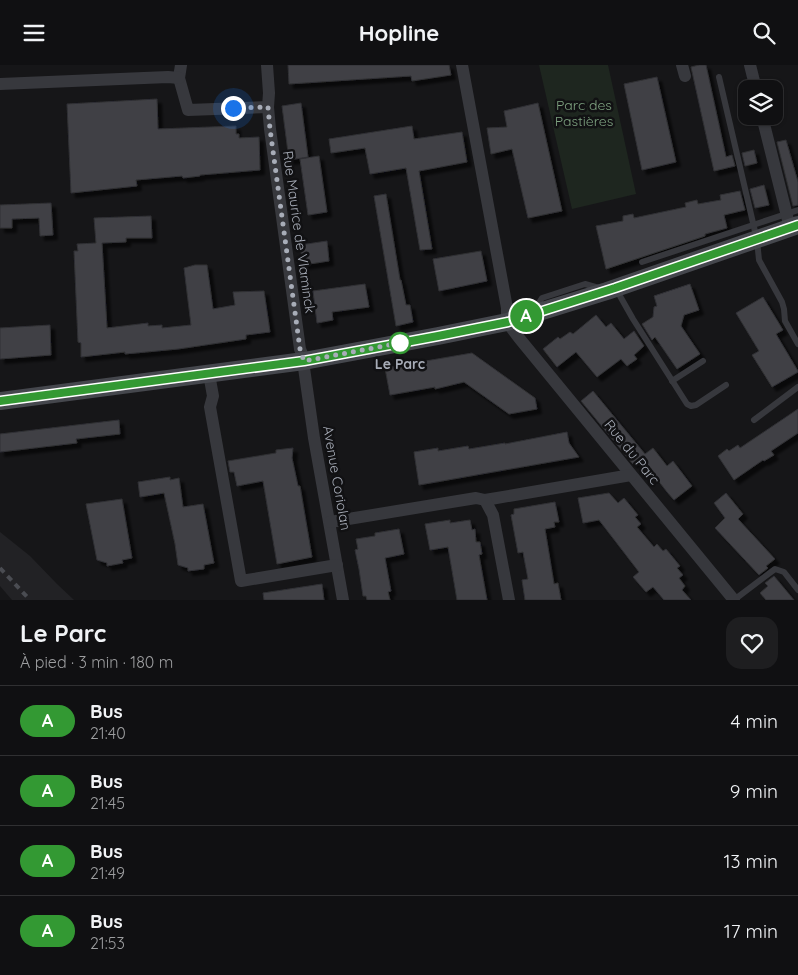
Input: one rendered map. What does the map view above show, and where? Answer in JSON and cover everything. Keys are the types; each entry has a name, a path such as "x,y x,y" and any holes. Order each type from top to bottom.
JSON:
{"main road":[{"path":"0,401 304,361 508,322 612,290 755,232 793,219"}],"street":[{"name":"Rue Maurice de Vlaminck","path":"267,65 270,129 300,349 304,361"},
{"path":"462,65 508,322"},
{"path":"750,65 754,80"},
{"path":"0,84 140,78 180,71 188,110 268,107"},
{"path":"765,125 793,219"},
{"name":"Rue du Parc","path":"508,322 555,383 734,600"},
{"name":"Avenue Coriolan","path":"304,361 314,438 343,600"},
{"path":"209,374 212,396 210,407 241,581 337,565"},
{"path":"330,522 476,498 485,500 631,475"},
{"path":"485,500 493,515 509,600"}],"lane":[{"path":"719,77 755,232 759,261 782,302 785,321 798,344"},
{"path":"642,261 755,232"},
{"path":"612,290 633,319 687,404 691,406 696,405 726,385"},
{"path":"672,381 703,361"},
{"path":"754,420 798,387"},
{"path":"734,600 775,569 784,572 798,590"}],"shaded area":[{"path":"0,532 30,556 74,600 12,600 0,586"}],"green space":[{"name":"Parc des Pastières","path":"539,65 608,65 636,194 572,209"}],"building":[{"path":"288,65 449,65 451,75 412,81 411,76 289,84"},
{"path":"706,65 726,157 732,155 735,166 714,171 691,67"},
{"path":"657,77 676,162 642,170 624,84"},
{"path":"157,99 158,129 236,126 236,134 239,134 239,138 259,137 260,170 183,178 182,176 136,180 137,186 71,193 67,104"},
{"path":"301,103 308,157 289,160 282,106"},
{"path":"538,103 562,211 528,218 512,149 491,154 487,128 507,127 504,111"},
{"path":"412,126 414,139 462,132 467,162 419,171 432,249 420,250 406,168 370,174 365,148 331,153 329,139"},
{"path":"786,140 798,182 798,205 793,206 777,142"},
{"path":"754,150 757,163 745,166 742,153"},
{"path":"319,156 327,212 308,215 300,159"},
{"path":"764,185 769,205 755,208 750,189"},
{"path":"740,191 745,210 724,215 727,228 606,269 596,226 623,221 623,216 633,214 634,218 686,207 685,203 697,200 698,204 721,200 720,195"},
{"path":"386,194 400,280 406,305 410,305 413,322 396,326 374,196"},
{"path":"51,203 53,235 40,236 39,218 12,219 12,228 0,228 0,205"},
{"path":"151,216 152,238 126,238 126,242 102,243 107,328 148,323 148,326 162,325 162,328 191,325 184,268 195,265 207,265 213,309 235,305 233,292 264,291 270,332 246,335 246,339 178,349 81,357 81,343 78,342 74,251 78,251 77,244 96,243 94,218"},
{"path":"327,241 329,261 303,265 300,245"},
{"path":"481,251 487,281 439,291 433,259"},
{"path":"365,284 369,307 332,312 333,320 317,323 313,291"},
{"path":"690,284 699,310 684,315 681,326 700,354 677,369 655,337 652,340 642,324 653,317 654,307 657,306 654,296"},
{"path":"763,297 783,330 776,334 798,371 772,387 752,355 759,351 736,313"},
{"path":"596,315 606,327 611,323 624,339 634,331 644,346 634,355 637,359 627,366 621,359 597,377 576,352 557,367 543,349 558,337 560,339 570,332 573,334"},
{"path":"50,325 51,355 0,359 0,328"},
{"path":"472,353 535,398 537,409 509,414 464,382 435,389 435,387 390,395 385,368"},
{"path":"593,391 645,454 653,448 667,466 673,461 692,486 674,500 641,458 633,464 581,401"},
{"path":"798,409 798,433 771,451 774,455 763,460 734,480 718,456 727,449 729,451 738,445 740,448"},
{"path":"119,420 120,434 76,439 77,443 0,452 0,434"},
{"path":"567,432 569,443 579,457 419,485 414,452 438,448 438,451 468,446 469,449"},
{"path":"293,448 292,458 298,486 300,486 312,557 277,564 263,481 237,486 234,472 230,472 228,461 276,453 276,450"},
{"path":"170,477 170,480 179,478 183,507 203,504 214,563 204,565 204,569 188,571 188,568 178,565 164,493 140,497 138,482"},
{"path":"609,493 618,503 624,498 638,515 635,517 641,524 637,527 654,547 657,544 663,551 666,549 680,566 677,568 683,575 679,578 685,586 682,590 691,600 664,600 653,587 646,592 633,577 639,572 599,520 583,523 578,498"},
{"path":"726,493 743,514 738,519 775,559 759,575 715,528 725,518 714,503"},
{"path":"122,499 132,558 122,560 123,563 107,566 107,563 97,560 86,504"},
{"path":"555,502 559,522 554,522 555,527 545,529 554,584 558,583 561,600 525,600 522,580 528,579 523,552 518,553 511,515 514,514 514,509"},
{"path":"450,520 450,523 470,520 472,530 475,529 476,542 480,542 482,554 479,555 487,600 457,600 448,547 430,550 425,524"},
{"path":"399,529 404,554 385,558 391,591 388,592 390,600 367,600 366,596 363,596 355,550 358,549 356,539 375,536 375,533"},
{"path":"774,576 794,600 766,600 760,593 768,586 765,583"},
{"path":"322,584 324,600 264,600 263,593"}],"railway":[{"path":"0,568 30,600"}],"bus line":[{"name":"A","path":"0,401 304,361 508,322 615,288 798,225"}],"place":[{"name":"Le Parc","path":"400,343"}],"route":[{"path":"233,108 268,107 290,281 300,349 304,361 400,343"}]}
